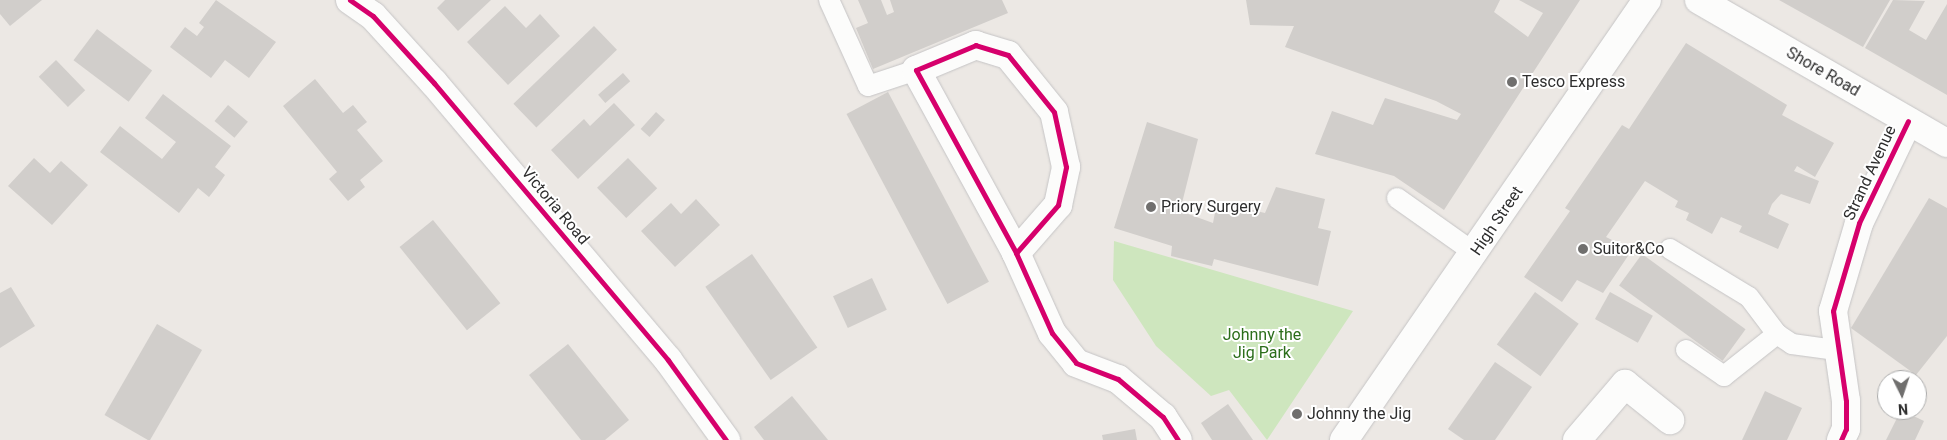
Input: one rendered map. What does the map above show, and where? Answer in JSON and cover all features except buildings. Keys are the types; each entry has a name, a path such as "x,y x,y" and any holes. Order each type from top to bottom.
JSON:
{"street":[{"name":"Victoria Road","path":"350,0 373,16 434,83 668,360 726,440"},
{"name":"High Street","path":"1344,440 1476,254 1647,0"},
{"name":"Shore Road","path":"1699,0 1908,121 1944,137"},
{"path":"1016,253 1058,205 1066,167 1054,112 1008,55 976,46 916,70 1016,253 1052,333 1076,363 1118,379 1163,417 1178,440"},
{"name":"Strand Avenue","path":"1841,440 1846,429 1846,401 1836,350 1833,311 1842,273 1859,223 1908,121"},
{"path":"1577,440 1626,384 1670,420"}],"lane":[{"path":"829,0 868,86 916,70"},
{"path":"1397,198 1476,254"},
{"path":"1670,250 1749,297 1777,334 1792,344 1836,350"},
{"path":"1686,350 1724,376 1777,334"}],"green space":[{"name":"Johnny the Jig Park","path":"1114,241 1353,311 1267,440 1229,390 1211,396 1156,346 1113,280"}],"cycle path":[{"path":"350,0 373,16 434,83 668,360 726,440"},
{"path":"1016,253 1058,205 1066,167 1054,112 1008,55 976,45 916,70 1016,253 1052,333 1076,363 1118,379 1163,417 1178,440"},
{"path":"1841,440 1846,429 1846,401 1833,311 1859,223 1908,121"}],"place":[{"name":"Tesco Express","path":"1512,82"},
{"name":"Priory Surgery","path":"1151,207"},
{"name":"Suitor&Co","path":"1583,249"},
{"name":"Johnny the Jig","path":"1297,414"}]}
